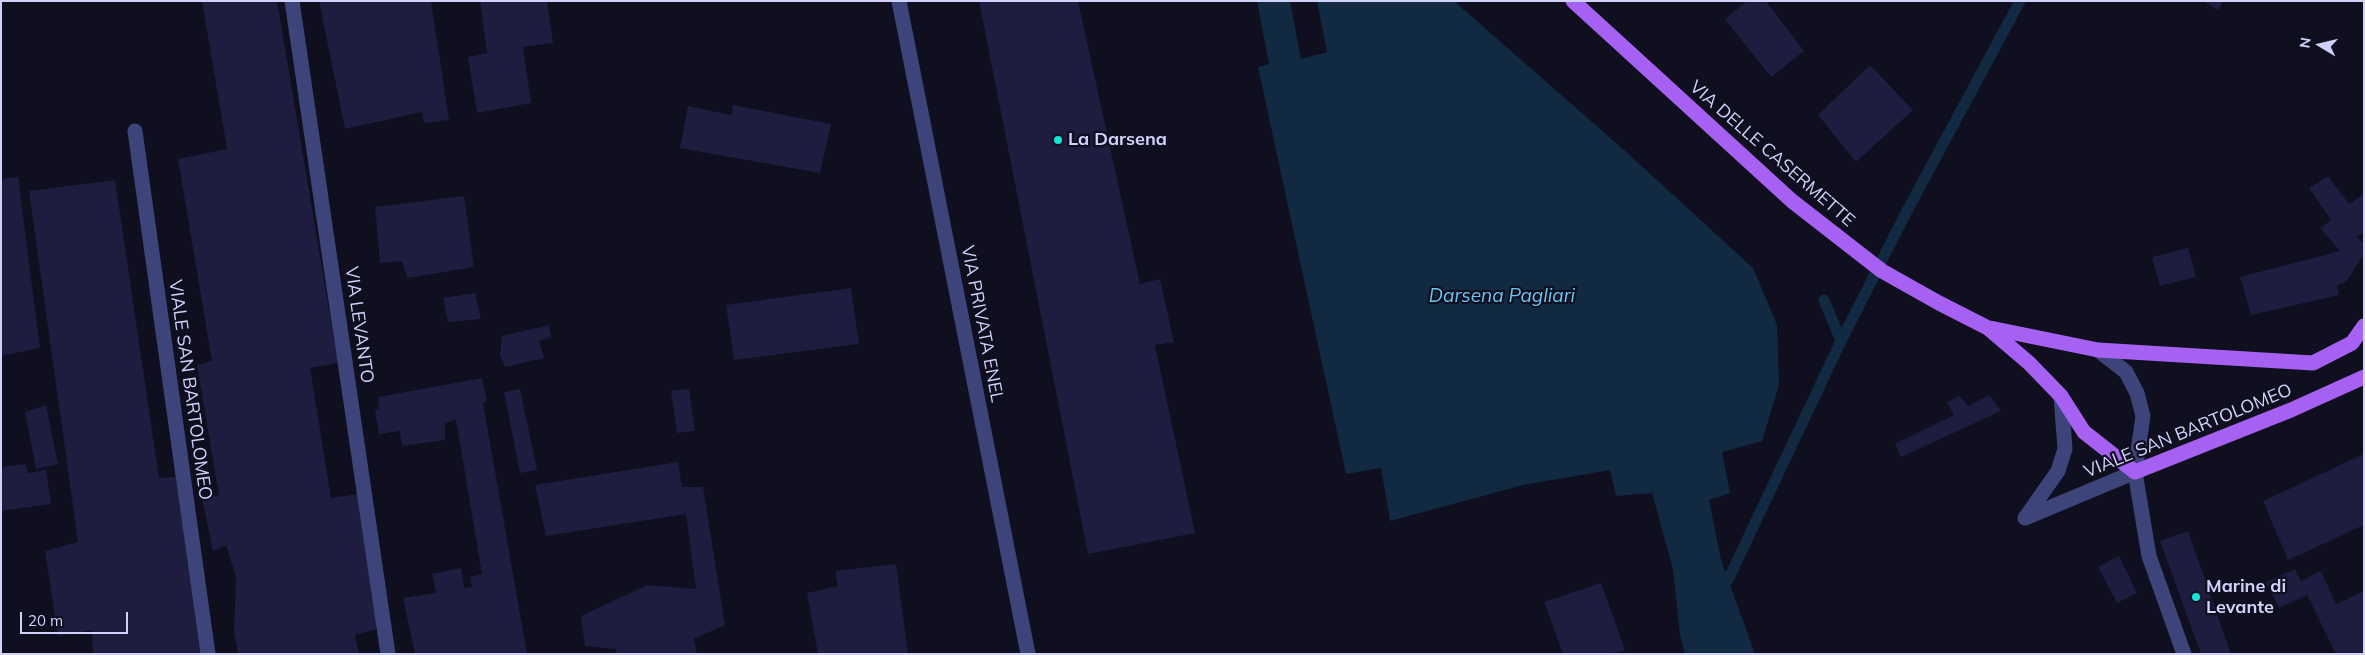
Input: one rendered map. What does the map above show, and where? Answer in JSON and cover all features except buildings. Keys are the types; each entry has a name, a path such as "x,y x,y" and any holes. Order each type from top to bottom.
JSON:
{"main road":[{"name":"VIA DELLE CASERMETTE","path":"1573,1 1792,201 1882,271 1988,328"},
{"path":"1988,328 2098,350 2313,363 2352,343 2364,326"},
{"path":"1988,328 2029,363 2060,396 2084,432 2135,472"},
{"name":"VIALE SAN BARTOLOMEO","path":"2135,472 2291,410 2364,377"}],"street":[{"name":"VIA LEVANTO","path":"292,1 388,654"},
{"name":"VIA PRIVATA ENEL","path":"899,1 1028,654"},
{"name":"VIALE SAN BARTOLOMEO","path":"135,131 208,654"},
{"path":"2098,350 2126,372 2137,393 2143,416 2135,472 2149,556 2184,654"},
{"name":"VIALE SAN BARTOLOMEO","path":"2060,396 2066,449 2058,471 2025,518 2135,472"}],"water":[{"name":"Darsena Pagliari","path":"1257,1 1290,1 1301,59 1327,52 1317,1 1454,1 1624,150 1753,268 1777,325 1779,385 1762,441 1722,452 1730,493 1709,500 1721,560 1755,654 1685,654 1680,635 1673,569 1652,493 1616,496 1610,470 1523,485 1390,521 1381,468 1346,474 1258,67 1269,64"}],"waterway":[{"path":"1728,580 1841,341 1908,209 2020,1"},
{"path":"1824,300 1841,341"}],"place":[{"name":"La Darsena","path":"1058,140"},
{"name":"Marine di Levante","path":"2196,597"}]}
